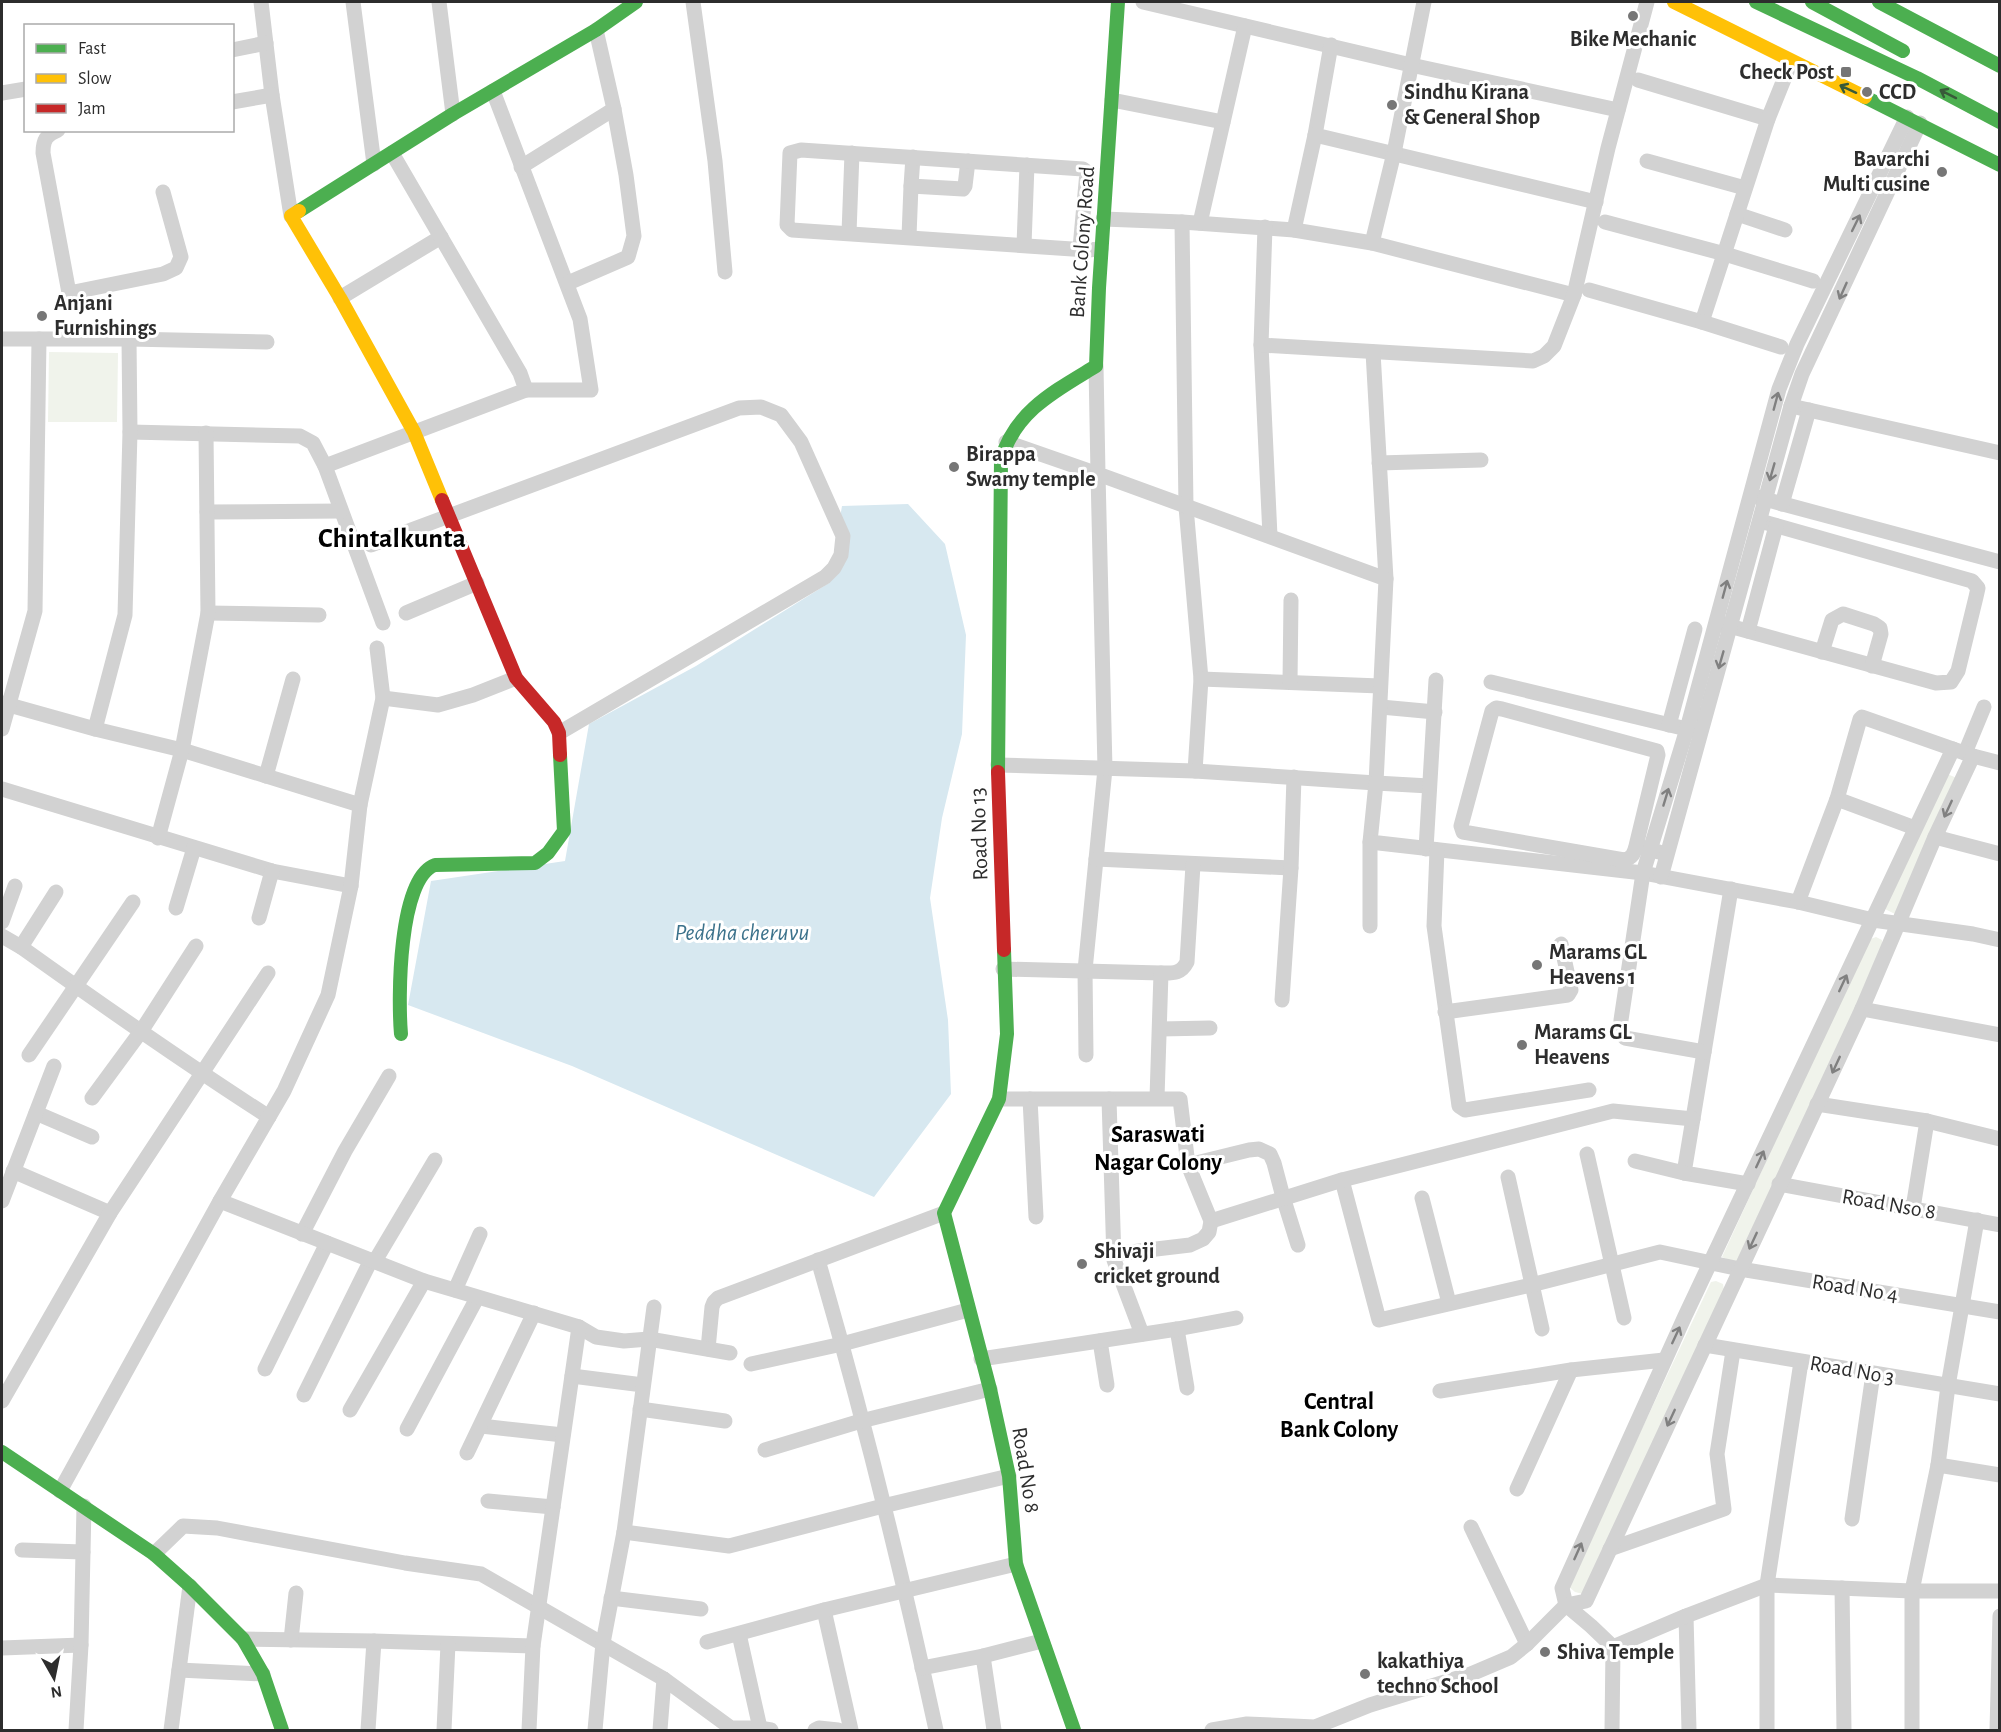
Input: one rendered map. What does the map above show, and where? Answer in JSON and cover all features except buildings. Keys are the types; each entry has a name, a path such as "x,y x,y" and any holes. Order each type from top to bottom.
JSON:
{"main road":[{"path":"401,1034 399,999 401,959 418,881 426,869 435,865 535,863 549,855 559,843 564,831 559,733 554,722 516,678 414,432 340,298 291,216 453,114 596,30 636,2"},
{"name":"Bank Colony Road","path":"1096,366 1101,249 1118,2"},
{"path":"1674,2 2000,165"},
{"path":"1756,2 1917,78 2000,122"},
{"path":"1812,2 1917,58"},
{"path":"1879,2 2000,66"},
{"path":"1006,442 1023,419 1046,398 1096,366"},
{"name":"Road No 13","path":"944,1213 999,1098 1007,1034 1003,969 998,765 1001,460 1006,442"},
{"name":"Road No 8","path":"944,1213 990,1389 1009,1476 1016,1564 1074,1731"},
{"path":"2,1452 154,1554 190,1586 243,1640 263,1674 282,1731"}],"street":[{"path":"261,2 272,95 291,216"},
{"path":"353,2 374,164"},
{"path":"439,2 453,114"},
{"path":"693,2 715,161 725,272"},
{"path":"1143,2 1411,65 1618,110"},
{"path":"1372,243 1394,153 1424,2"},
{"path":"1261,345 1533,362 1544,356 1554,346 1574,295 1618,110 1647,2"},
{"path":"1200,223 1245,26"},
{"path":"568,283 628,257 634,236 614,109 596,30"},
{"path":"234,50 266,44"},
{"path":"1294,230 1315,135 1331,45"},
{"path":"1702,322 1768,119 1791,62"},
{"path":"1638,80 1768,119"},
{"path":"2,93 24,89"},
{"path":"325,466 526,390 591,390 580,319 493,91"},
{"path":"234,102 272,95"},
{"path":"1113,100 1223,122"},
{"path":"521,167 614,109"},
{"path":"1661,877 1694,731 1758,498 1779,389 1797,344 1914,120"},
{"path":"1724,624 1760,521 1758,498 1801,378 1914,120"},
{"path":"53,132 48,134 43,143 43,153 69,293 163,274 176,267 181,257 163,192"},
{"path":"1315,135 1596,202"},
{"path":"1080,249 1087,172 1083,168 801,150 790,153 787,225 792,230 1080,249 1101,249"},
{"path":"392,153 520,374 526,390"},
{"path":"849,233 852,153"},
{"path":"909,236 913,157"},
{"path":"911,186 963,189 968,161"},
{"path":"1647,161 1745,188"},
{"path":"1024,245 1027,165"},
{"path":"1737,214 1785,230"},
{"path":"1103,219 1294,230 1372,243 1574,295"},
{"path":"1182,222 1186,507 1201,679 1195,771"},
{"path":"1605,222 1813,280"},
{"path":"1265,227 1261,345 1270,536"},
{"path":"340,298 441,237"},
{"path":"1590,290 1781,347"},
{"path":"2,339 267,342"},
{"path":"2,729 5,704 35,611 39,339"},
{"path":"95,729 125,615 129,339"},
{"path":"1370,926 1370,842 1381,707 1380,686 1386,579 1373,352"},
{"path":"1086,1055 1084,970 1105,769 1096,366"},
{"path":"1786,373 1801,378"},
{"path":"1791,406 2000,453"},
{"path":"371,545 739,408 761,407 781,415 801,442 843,536 842,555 834,568 825,577 559,733"},
{"path":"1782,504 1809,410"},
{"path":"129,432 300,436 313,443 325,466 383,623"},
{"path":"158,838 182,750 208,613 207,433"},
{"path":"1006,442 1386,579"},
{"path":"1379,463 1480,460"},
{"path":"1758,498 2000,562"},
{"path":"207,512 341,511"},
{"path":"1724,624 1936,683 1951,682 1958,671 1978,588 1972,581 1760,521"},
{"path":"1748,631 1776,526"},
{"path":"406,613 477,583"},
{"path":"1290,682 1291,600"},
{"path":"208,613 319,615"},
{"path":"1822,652 1832,620 1843,614 1880,628 1881,634 1872,666"},
{"path":"1669,725 1695,628"},
{"path":"60,1491 220,1201 284,1091 328,994 351,886 360,805 383,698 377,648"},
{"path":"383,698 438,705 473,695 516,678"},
{"path":"266,776 293,679"},
{"path":"1201,679 1380,686"},
{"path":"1436,680 1429,786 1434,926 1459,1106 1465,1110 1589,1090"},
{"path":"1491,682 1694,731"},
{"path":"5,704 182,750 360,805"},
{"path":"1381,707 1435,712"},
{"path":"1212,1731 1247,1727 1315,1729 1370,1705 1471,1674 1511,1657 1566,1605 1586,1601 1862,1009 1935,837 1964,753 1984,707"},
{"path":"1668,854 1643,848 1629,859 1624,860 1463,832 1461,826 1492,711 1496,708 1502,709 1657,751 1643,848 1642,873 1621,1032 1625,1038 1704,1052"},
{"path":"1798,902 1837,799 1860,718 2000,764"},
{"path":"1647,831 1694,731"},
{"path":"1612,1731 1613,1647 1566,1605 1562,1587 1664,1360 1915,828 1964,753"},
{"path":"998,765 1195,771 1429,786"},
{"path":"1282,1000 1291,868 1294,777"},
{"path":"2,789 272,871 351,886"},
{"path":"1837,799 1915,828"},
{"path":"1935,837 2000,854"},
{"path":"1370,842 1642,873 1798,902 1873,920 2000,940"},
{"path":"176,908 194,849"},
{"path":"1096,859 1291,868"},
{"path":"1003,969 1161,973 1174,973 1183,969 1187,962 1193,864"},
{"path":"259,918 272,871"},
{"path":"2,922 15,886"},
{"path":"1684,1173 1731,890"},
{"path":"21,947 56,892"},
{"path":"29,1055 133,902"},
{"path":"2,936 269,1117"},
{"path":"1445,1012 1568,995 1571,990 1561,944"},
{"path":"92,1098 142,1030 196,946"},
{"path":"2,1401 110,1213 268,973"},
{"path":"1157,1098 1161,973"},
{"path":"1862,1009 2000,1035"},
{"path":"1160,1029 1210,1028"},
{"path":"2,1201 54,1066"},
{"path":"302,1234 388,1076"},
{"path":"999,1098 1180,1099 1188,1165 1211,1221 1209,1232 1203,1239 1190,1245 1114,1254"},
{"path":"1030,1099 1036,1217"},
{"path":"1108,1099 1116,1268 1142,1334"},
{"path":"1817,1104 1927,1121 2000,1139"},
{"path":"1211,1221 1342,1180 1613,1111 1693,1119"},
{"path":"36,1113 92,1137"},
{"path":"1913,1208 1927,1121"},
{"path":"1188,1165 1259,1149 1270,1154 1298,1245"},
{"path":"1587,1154 1624,1318"},
{"path":"304,1395 373,1261 435,1160"},
{"path":"1635,1161 1684,1173 1748,1184"},
{"path":"13,1171 110,1213"},
{"path":"1508,1177 1542,1329"},
{"name":"Road No 4","path":"1342,1180 1379,1320 1660,1252 1740,1269 2000,1312"},
{"name":"Road Nso 8","path":"1779,1184 2000,1225"},
{"path":"1422,1198 1449,1303"},
{"path":"220,1201 424,1281 579,1327 596,1337 624,1341 649,1339 730,1353"},
{"path":"708,1349 711,1307 714,1302 944,1213"},
{"path":"1912,1731 1912,1591 1938,1465 1948,1386 1977,1221"},
{"path":"455,1290 480,1234"},
{"path":"265,1369 327,1243"},
{"path":"818,1260 883,1506 936,1731"},
{"path":"350,1410 424,1281"},
{"path":"407,1429 477,1298"},
{"path":"595,1731 603,1643 624,1532 654,1307"},
{"path":"751,1364 842,1344 968,1310"},
{"path":"467,1453 534,1313"},
{"path":"981,1359 1236,1318"},
{"path":"529,1731 533,1646 579,1327"},
{"path":"1177,1329 1187,1388"},
{"path":"1100,1341 1107,1385"},
{"name":"Road No 3","path":"1706,1345 2000,1394"},
{"path":"1610,1549 1724,1509 1717,1454 1733,1351"},
{"path":"1440,1391 1571,1370 1664,1360"},
{"path":"1767,1731 1767,1585 1801,1362"},
{"path":"1517,1489 1571,1370"},
{"path":"1852,1519 1873,1374"},
{"path":"572,1376 643,1385"},
{"path":"765,1450 861,1421 990,1389"},
{"path":"640,1409 725,1421"},
{"path":"481,1426 563,1436"},
{"path":"1938,1465 2000,1475"},
{"path":"624,1532 729,1546 1009,1476"},
{"path":"488,1501 553,1507"},
{"path":"76,1731 81,1646 84,1506"},
{"path":"154,1554 183,1526 218,1528 405,1563 481,1574 664,1679 731,1729 765,1729 739,1634"},
{"path":"1471,1527 1527,1644"},
{"path":"22,1550 83,1552"},
{"path":"707,1642 824,1610 1016,1564"},
{"path":"1613,1647 1767,1585 1912,1591 2000,1591"},
{"path":"171,1731 190,1586"},
{"path":"1842,1588 1844,1731"},
{"path":"291,1640 296,1593"},
{"path":"611,1598 701,1609"},
{"path":"824,1610 851,1731"},
{"path":"1686,1616 1689,1731"},
{"path":"1997,1731 2000,1616"},
{"path":"243,1640 533,1646"},
{"path":"368,1731 374,1641"},
{"path":"922,1668 1042,1641"},
{"path":"444,1731 448,1644"},
{"path":"2,1648 81,1646"},
{"path":"982,1656 994,1731"},
{"path":"178,1670 263,1674"},
{"path":"660,1731 664,1679"},
{"path":"815,1731 819,1728 838,1731"}],"shaded area":[{"path":"49,352 118,353 117,422 48,422"},
{"path":"1947,774 1957,778 1895,914 1885,909"},
{"path":"1876,937 1882,940 1883,948 1736,1263 1722,1257 1868,940"},
{"path":"1716,1281 1723,1284 1724,1290 1583,1594 1575,1592 1568,1586 1711,1282"}],"water":[{"name":"Peddha cheruvu","path":"908,504 945,544 966,635 962,734 942,818 930,898 948,1020 951,1094 874,1197 572,1066 408,1005 431,881 565,861 589,724 696,666 829,583 842,506"}],"traffic: fast":[{"path":"299,211 453,114 596,30 636,2"},
{"path":"998,772 1001,460 1007,443 1026,415 1066,384 1096,366 1118,2"},
{"path":"1756,2 1917,78 2000,122"},
{"path":"1812,2 1903,51"},
{"path":"1879,2 2000,66"},
{"path":"1865,97 2000,165"},
{"path":"401,1034 400,995 403,942 407,915 414,892 423,875 435,865 535,863 548,853 564,831 560,755"},
{"path":"1004,950 1007,1034 999,1099 944,1213 990,1389 1009,1476 1016,1564 1074,1730"},
{"path":"2,1452 154,1554 190,1586 243,1639 263,1674 282,1730"}],"traffic: slow":[{"path":"1674,2 1865,97"},
{"path":"299,211 291,216 340,298 414,432 442,500"}],"traffic: jam":[{"path":"442,500 516,678 554,722 559,733 560,755"},
{"path":"998,772 1004,950"}],"place":[{"name":"Bike Mechanic","path":"1633,16"},
{"name":"Check Post","path":"1846,72"},
{"name":"CCD","path":"1867,92"},
{"name":"Sindhu Kirana & General Shop","path":"1392,105"},
{"name":"Bavarchi Multi cusine","path":"1942,172"},
{"name":"Anjani Furnishings","path":"42,316"},
{"name":"Birappa Swamy temple","path":"954,467"},
{"name":"Marams GL Heavens 1","path":"1537,965"},
{"name":"Marams GL Heavens","path":"1522,1045"},
{"name":"Shivaji cricket ground","path":"1082,1264"},
{"name":"Shiva Temple","path":"1545,1652"},
{"name":"kakathiya techno School","path":"1365,1674"}],"district":[{"name":"Chintalkunta","path":"392,539"},
{"name":"Saraswati Nagar Colony","path":"1158,1149"},
{"name":"Central Bank Colony","path":"1339,1416"}]}
